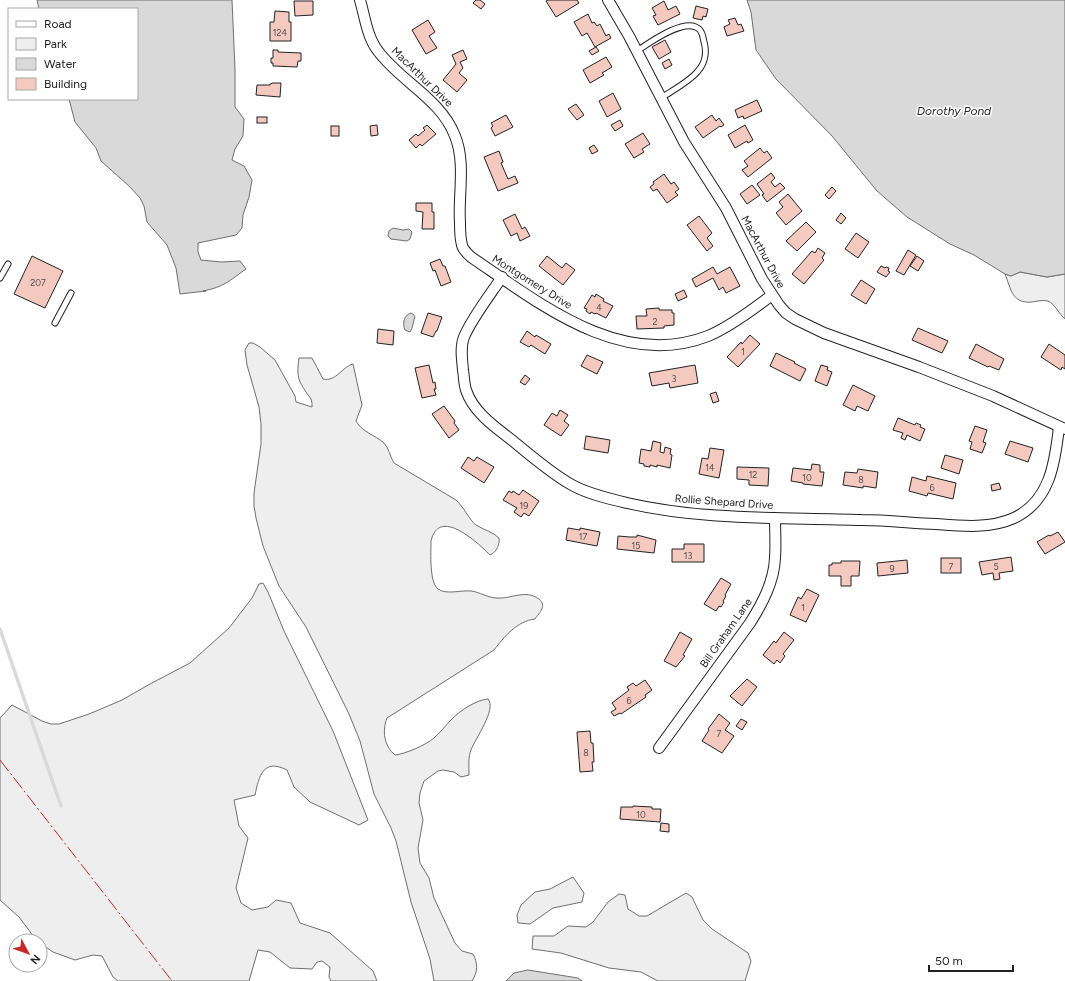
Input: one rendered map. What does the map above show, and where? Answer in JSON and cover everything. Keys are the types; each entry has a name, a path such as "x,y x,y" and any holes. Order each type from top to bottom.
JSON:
{"street":[{"name":"MacArthur Drive","path":"360,0 372,42 378,51 396,70 437,107 446,118 456,138 460,152 461,165 459,213 462,245"},
{"name":"MacArthur Drive","path":"608,0 684,142 726,208 762,279 779,305 795,319 824,333 919,367 985,393 1062,428"},
{"name":"Montgomery Drive","path":"462,245 465,252 470,257 545,306 594,332 642,345 672,345 709,336 758,306 772,295"},
{"name":"Rollie Shepard Drive","path":"502,277 464,338 461,358 466,389 472,404 486,419 538,461 573,486 606,498 675,512 715,516 863,520 961,526 990,525 1013,519 1029,509 1039,499 1049,480 1062,428"},
{"name":"Bill Graham Lane","path":"659,748 750,624 762,604 770,582 775,559 775,518"}],"lane":[{"path":"636,51 659,37 681,27 696,27 703,34 706,48 702,67 696,74 661,98"},
{"path":"0,278 8,264"},
{"path":"55,323 71,293"}],"green space":[{"path":"1020,272 1047,277 1065,274 1065,319 1053,304 1048,301 1025,302 1016,298 1011,290 1005,274 1011,276"},
{"path":"249,343 253,343 260,347 275,360 295,396 296,402 312,407 311,399 299,380 299,358 312,358 323,379 332,378 353,364 362,405 356,421 359,425 365,431 384,443 394,463 456,500 476,525 499,538 498,548 490,555 459,530 450,527 442,527 435,531 431,541 431,566 433,580 438,589 445,592 471,591 497,598 529,595 539,599 542,604 543,607 535,619 528,620 517,626 494,650 387,718 385,723 384,733 386,743 395,755 415,749 430,741 454,717 468,706 478,701 488,699 490,704 488,717 470,753 469,775 461,777 454,772 443,770 438,771 424,781 420,793 419,803 423,820 418,848 420,863 429,878 434,898 455,943 462,951 473,954 475,957 476,971 472,981 434,981 430,959 411,902 396,841 374,794 360,741 349,714 306,627 279,586 263,546 254,506 254,493 261,444 261,424 259,407 247,365 245,350"},
{"path":"263,583 268,592 284,631 333,731 368,820 359,825 310,802 294,787 287,770 272,766 267,768 258,781 255,795 234,800 239,826 248,838 236,888 241,903 252,910 268,907 276,900 291,903 300,923 330,933 373,971 377,981 331,981 329,977 330,967 322,961 317,962 312,969 290,968 270,952 258,950 249,981 118,981 113,977 102,956 93,955 75,960 53,952 48,949 48,933 31,933 19,917 0,900 0,718 12,705 42,721 51,724 59,724 89,714 122,700 190,663 229,628 252,598 259,584"},
{"path":"573,877 584,893 582,902 553,908 530,924 518,923 517,915 521,905 535,892 550,889"},
{"path":"686,893 692,897 703,920 712,929 748,953 751,961 745,981 658,981 641,972 609,968 561,953 532,949 533,936 554,936 568,926 586,927 593,922 608,902 619,894 625,895 628,909 639,916 647,916"}],"water":[{"path":"37,0 232,0 235,107 244,119 243,136 235,149 232,160 244,166 252,180 249,197 243,215 242,228 236,235 198,243 198,252 201,260 221,262 240,261 246,269 216,288 203,291 206,291 180,294 176,268 167,245 147,222 144,206 140,198 101,161 96,148 75,122 69,100 138,100 138,8 39,8"},
{"name":"Dorothy Pond","path":"747,0 1065,0 1065,274 1047,277 1020,272 1011,276 1005,274 974,255 950,244 907,217 877,191 832,136 776,79 756,50 751,12"},
{"path":"393,228 403,230 409,229 412,232 410,239 407,241 391,239 388,236 389,231"},
{"path":"411,313 415,317 410,332 405,330 404,322 405,317"},
{"path":"528,970 578,978 582,981 506,981 514,973"}],"building":[{"path":"476,0 480,0 485,4 481,9 473,3"},
{"path":"577,0 579,3 556,17 546,1"},
{"path":"294,1 313,1 313,15 295,16"},
{"path":"664,1 668,10 676,6 680,14 658,25 653,16 656,15 652,8"},
{"path":"696,6 708,9 706,17 703,16 702,20 693,18"},
{"path":"275,11 289,12 289,22 291,22 291,41 270,41 270,22 274,22"},
{"path":"588,14 592,23 594,22 597,26 600,24 606,36 609,34 611,38 595,47 587,33 582,36 574,22"},
{"path":"735,18 738,25 741,24 744,31 727,36 724,27 730,24 728,20"},
{"path":"428,20 435,32 429,36 437,48 426,54 412,30"},
{"path":"665,40 671,52 659,59 652,47"},
{"path":"596,47 599,51 592,55 589,51"},
{"path":"273,50 278,50 278,52 301,53 301,61 298,61 297,67 273,66 273,63 271,63 271,58 273,58"},
{"path":"463,50 467,59 460,62 463,68 459,73 467,80 457,92 443,80 456,64 452,55"},
{"path":"606,57 612,67 602,73 604,75 590,83 583,70"},
{"path":"669,59 672,65 665,69 662,63"},
{"path":"273,83 281,83 280,97 256,95 257,85 270,85"},
{"path":"613,93 621,109 607,117 599,101"},
{"path":"757,100 762,111 744,119 743,116 738,118 735,110"},
{"path":"576,104 584,115 577,120 568,109"},
{"path":"506,115 513,127 495,136 491,128 493,126 491,123"},
{"path":"712,115 716,121 719,118 724,125 721,127 720,126 703,138 695,127"},
{"path":"257,117 267,117 267,123 257,123"},
{"path":"620,120 623,126 615,131 611,125"},
{"path":"377,125 378,135 371,136 370,126"},
{"path":"427,125 436,134 422,146 420,144 416,148 409,140 416,134 418,136 425,130 423,128"},
{"path":"745,125 753,140 748,143 747,141 735,148 728,135"},
{"path":"331,126 339,126 339,136 331,136"},
{"path":"643,133 650,144 642,149 644,152 634,158 625,144"},
{"path":"594,145 598,151 592,154 589,148"},
{"path":"760,148 764,153 767,151 772,158 748,177 742,170 748,166 744,161"},
{"path":"499,151 503,162 501,163 508,179 515,176 518,183 498,191 484,157"},
{"path":"771,173 775,178 771,182 775,187 780,183 785,188 767,202 762,195 764,194 757,184"},
{"path":"664,174 671,184 674,182 679,189 675,192 678,195 667,203 657,189 653,191 650,187 654,184 653,182"},
{"path":"752,185 760,195 747,204 740,194"},
{"path":"832,187 836,191 829,199 825,195"},
{"path":"788,194 802,211 786,225 776,213 783,207 779,202"},
{"path":"416,203 432,203 432,212 434,212 434,229 422,229 423,212 416,211"},
{"path":"841,213 846,218 841,224 836,220"},
{"path":"515,214 522,229 525,227 530,236 520,241 517,233 511,236 503,220"},
{"path":"699,216 712,233 707,238 713,246 707,251 687,225"},
{"path":"806,222 816,232 797,251 786,241"},
{"path":"856,233 869,242 858,258 845,249"},
{"path":"818,248 825,253 822,258 824,260 804,284 792,274 812,251 815,253"},
{"path":"908,250 916,255 904,275 896,271"},
{"path":"32,256 63,271 45,308 14,294"},
{"path":"547,256 562,268 566,263 575,270 563,285 539,266"},
{"path":"917,256 924,261 918,271 910,266"},
{"path":"440,259 443,266 445,266 451,282 441,286 435,270 433,271 430,263"},
{"path":"881,266 889,268 888,271 890,272 886,277 877,272"},
{"path":"713,267 717,274 730,267 740,286 726,293 723,287 719,290 713,278 696,287 692,279"},
{"path":"861,280 875,289 866,304 851,295"},
{"path":"684,290 687,297 678,301 675,294"},
{"path":"596,294 604,299 603,301 613,306 606,318 596,313 591,312 590,314 586,311 587,309 584,308 592,295 595,297"},
{"path":"659,308 659,310 672,310 672,313 674,313 674,325 664,326 664,328 637,329 636,316 647,316 646,309"},
{"path":"428,313 442,317 433,337 421,333"},
{"path":"918,328 948,341 942,353 912,340"},
{"path":"378,329 394,331 393,345 377,343"},
{"path":"527,331 535,337 536,335 551,344 545,354 531,345 529,347 520,342"},
{"path":"750,335 760,344 738,367 727,357"},
{"path":"976,344 1004,359 999,370 989,366 988,367 969,358"},
{"path":"1049,344 1065,355 1065,369 1062,367 1061,370 1041,357"},
{"path":"776,353 806,369 800,381 770,366"},
{"path":"587,355 603,362 597,374 581,366"},
{"path":"429,365 433,383 435,382 436,389 434,389 436,395 422,398 415,368"},
{"path":"695,365 698,383 670,388 669,383 652,386 649,373"},
{"path":"821,365 828,367 827,370 832,372 827,386 815,381"},
{"path":"525,375 530,379 525,385 520,382"},
{"path":"853,385 875,396 868,411 857,406 855,411 843,405"},
{"path":"716,392 719,401 713,403 710,394"},
{"path":"444,406 455,421 454,423 459,430 449,438 432,414"},
{"path":"560,410 568,415 564,421 569,425 561,436 544,425 552,413 557,416"},
{"path":"898,418 915,425 916,423 921,425 920,427 925,429 920,441 907,435 905,440 901,438 903,433 893,430"},
{"path":"975,426 987,430 983,442 986,443 982,453 970,449 972,442 969,441"},
{"path":"586,436 610,440 608,453 584,449"},
{"path":"653,441 661,443 660,452 664,453 665,447 671,449 670,454 672,455 670,468 657,465 657,467 650,465 650,467 639,463 641,449 651,451"},
{"path":"1010,441 1033,448 1028,462 1005,454"},
{"path":"710,448 724,450 719,478 699,474 702,458 708,459"},
{"path":"945,455 963,460 959,474 941,468"},
{"path":"468,457 474,461 477,457 494,467 484,483 461,468"},
{"path":"812,464 820,465 820,472 824,472 822,486 791,481 793,468 811,470"},
{"path":"737,467 769,468 768,486 749,485 749,480 737,479"},
{"path":"858,469 878,472 876,488 843,485 845,472 857,473"},
{"path":"927,476 956,483 953,499 928,493 927,496 909,491 912,477 926,481"},
{"path":"999,483 1001,489 992,491 991,485"},
{"path":"523,490 539,501 529,516 524,513 521,517 514,512 517,508 503,500 509,491 512,493 513,491 519,495"},
{"path":"568,528 580,530 580,528 600,532 597,546 566,540"},
{"path":"1058,532 1065,542 1045,554 1037,542"},
{"path":"637,535 656,540 654,553 617,549 618,536 637,537"},
{"path":"684,544 704,544 704,562 672,562 672,549 684,549"},
{"path":"1011,557 1013,571 999,573 1000,579 994,580 993,573 982,575 979,562"},
{"path":"941,558 961,558 961,573 941,573"},
{"path":"907,560 908,573 878,576 877,563"},
{"path":"841,561 860,561 859,576 851,576 851,586 841,586 841,576 829,576 829,565 832,565 832,563 841,563"},
{"path":"721,578 731,584 725,595 724,602 716,611 704,604"},
{"path":"807,589 819,595 806,622 790,615 798,597 801,599"},
{"path":"680,632 692,639 683,655 685,656 676,667 664,661"},
{"path":"784,632 794,640 783,654 785,656 780,663 777,660 774,664 763,655 774,641 776,643"},
{"path":"747,679 757,687 742,706 730,696"},
{"path":"645,680 652,690 645,695 646,697 621,714 620,713 614,716 611,712 616,709 612,703 629,690 627,687 633,683 636,686"},
{"path":"719,714 730,723 725,730 734,736 722,753 702,741 709,730 708,729"},
{"path":"741,719 747,722 742,730 736,726"},
{"path":"590,731 591,743 593,743 593,771 580,772 577,732"},
{"path":"633,806 661,809 660,822 620,819 621,807"},
{"path":"661,823 669,824 669,832 660,831"}],"waterway":[{"path":"0,629 61,806"}],"power":[{"path":"0,760 172,981"}]}
